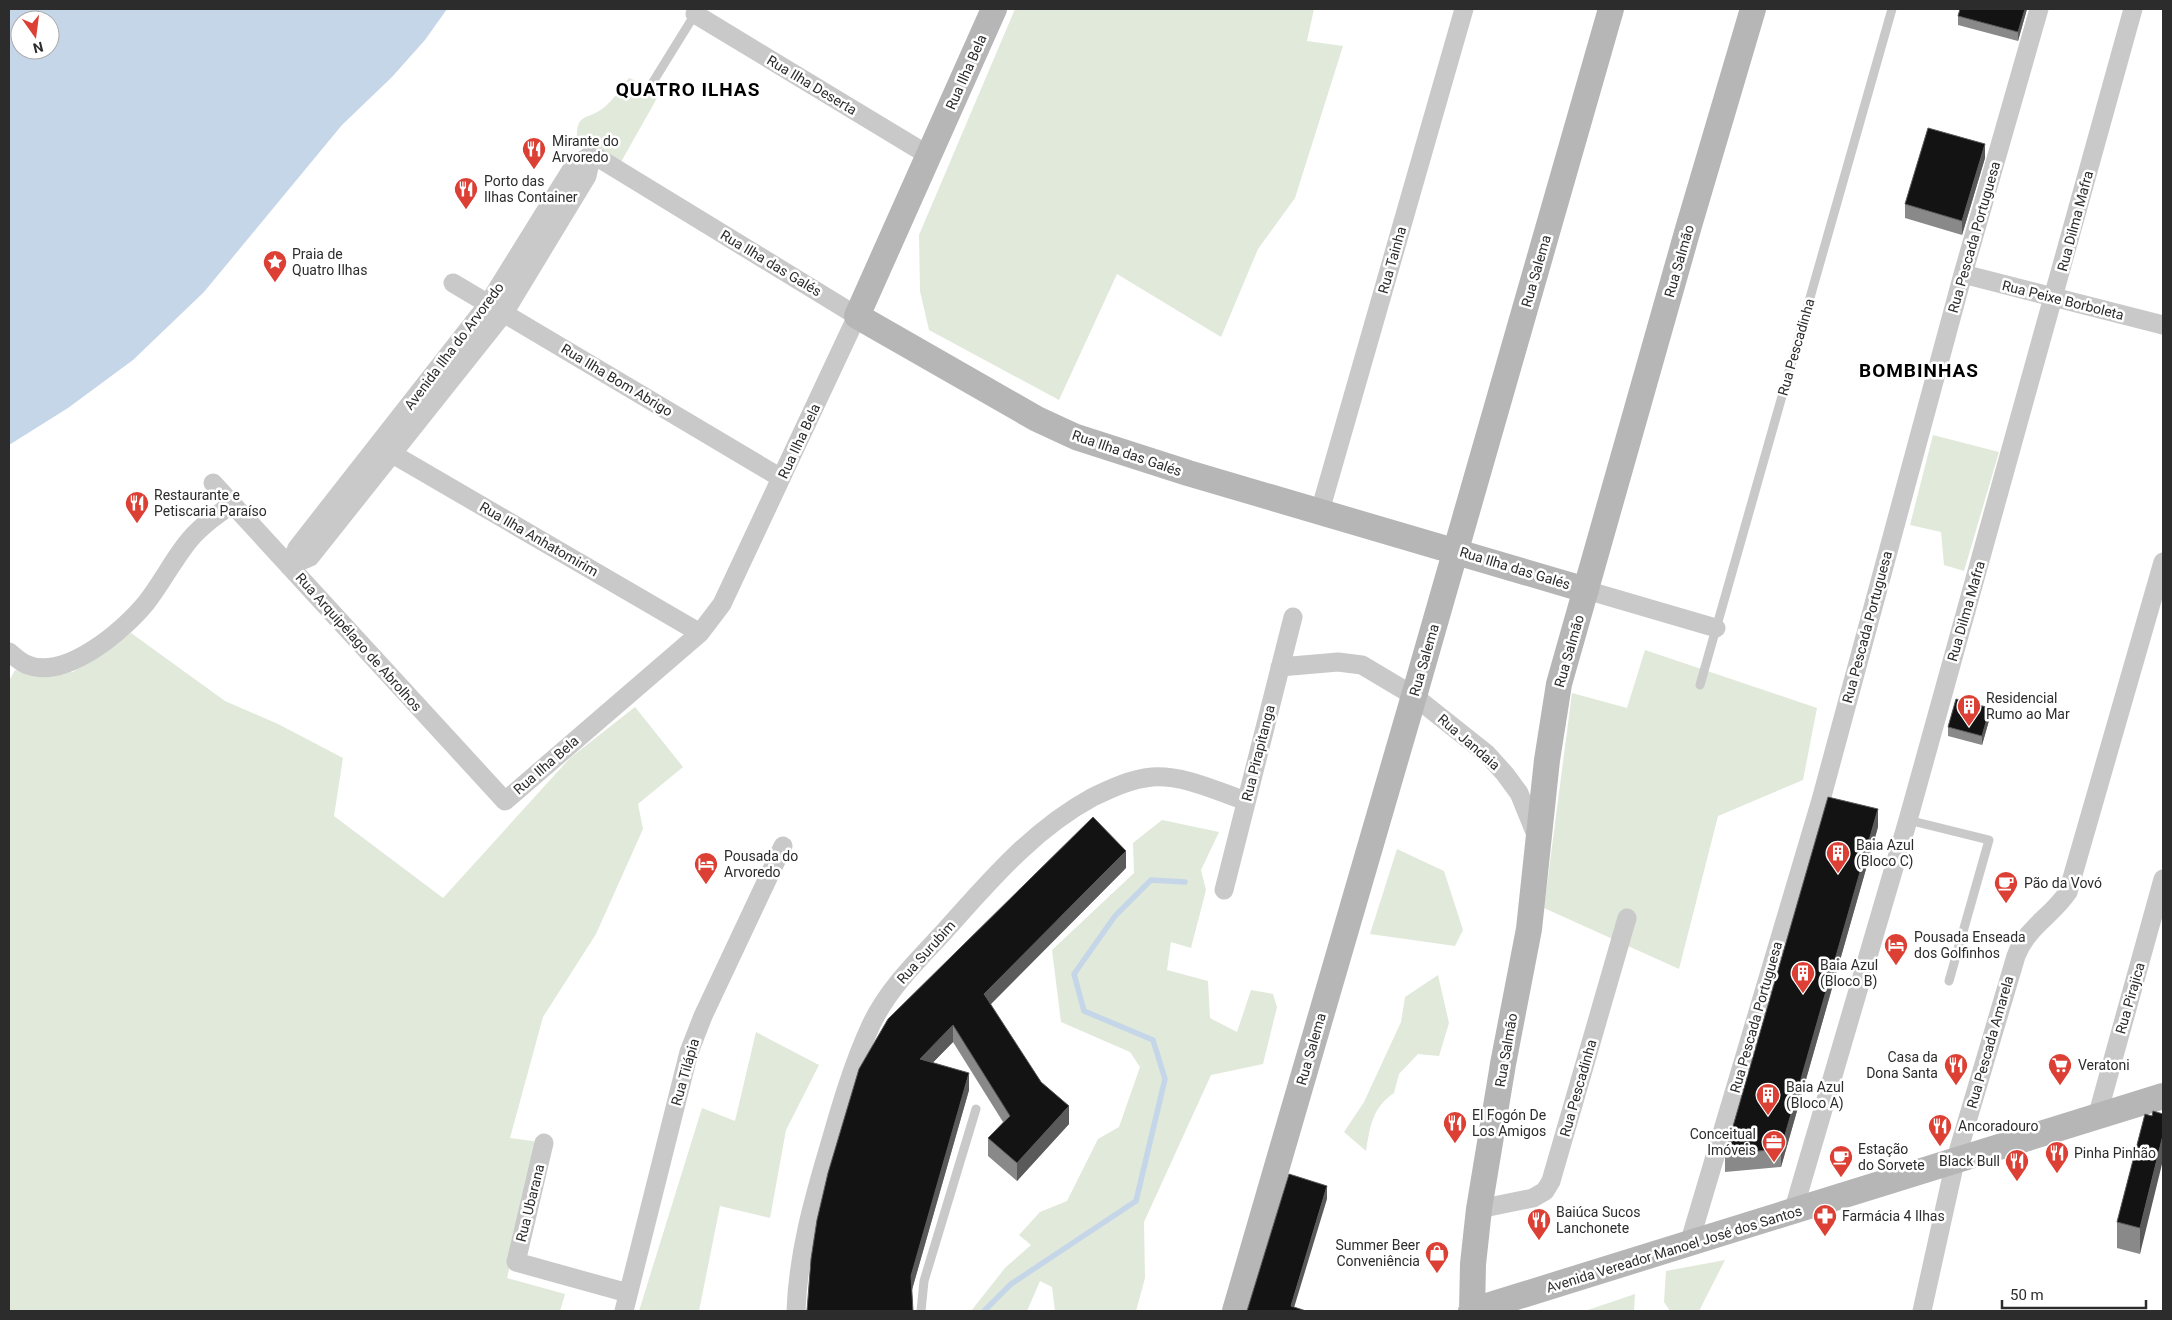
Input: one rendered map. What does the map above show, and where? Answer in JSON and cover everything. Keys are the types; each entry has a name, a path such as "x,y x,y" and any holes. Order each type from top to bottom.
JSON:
{"main road":[{"name":"Rua Ilha Bela","path":"857,316 994,9"},
{"name":"Rua Salema","path":"1235,1311 1611,9"},
{"name":"Rua Salmão","path":"1471,1311 1473,1264 1479,1209 1503,1064 1529,929 1547,760 1559,684 1688,229 1753,9"},
{"name":"Rua Ilha das Galés","path":"857,316 1037,419 1076,437 1188,473 1586,590"},
{"name":"Avenida Vereador Manoel José dos Santos","path":"1471,1311 1956,1162 2163,1096"}],"street":[{"name":"Rua Tainha","path":"1320,511 1464,9"},
{"name":"Rua Pescada Portuguesa","path":"1689,1244 1821,800 1963,274 2039,9"},
{"name":"Rua Dilma Mafra","path":"1793,1212 1908,820 2133,9"},
{"name":"Rua Ilha Deserta","path":"696,11 928,156"},
{"name":"Rua Ilha das Galés","path":"592,154 857,316"},
{"name":"Avenida Ilha do Arvoredo","path":"289,566 297,548 385,450 496,308 573,167 592,154"},
{"name":"Rua Peixe Borboleta","path":"1963,274 2163,326"},
{"name":"Rua Ilha Bom Abrigo","path":"453,283 781,478"},
{"name":"Rua Ilha Bela","path":"505,801 700,633 722,604 857,316"},
{"name":"Rua Ilha Anhatomirim","path":"385,450 700,633"},
{"name":"Rua Arquipélago de Abrolhos","path":"213,483 505,801"},
{"path":"9,652 28,666 49,668 67,663 97,647 125,626 147,602 186,544 200,528 232,504"},
{"name":"Rua Pescada Amarela","path":"1922,1311 1956,1162 2021,941 2058,907 2068,892 2163,562"},
{"name":"Rua Ilha das Galés","path":"1586,590 1716,628"},
{"name":"Rua Pirapitanga","path":"1224,890 1293,617"},
{"name":"Rua Jandaia","path":"1280,666 1338,662 1362,665 1414,696 1487,754 1505,774 1519,793 1539,841"},
{"name":"Rua Surubim","path":"796,1311 799,1264 806,1228 850,1074 872,1024 900,980 1018,851 1073,808 1104,791 1129,781 1151,777 1176,778 1246,801"},
{"name":"Rua Tilápia","path":"626,1302 689,1052 703,1016 783,846"},
{"name":"Rua Pirajica","path":"2096,1117 2163,879"},
{"name":"Rua Pescadinha","path":"1479,1209 1532,1198 1545,1191 1551,1181 1628,918"},
{"name":"Rua Ubarana","path":"544,1143 516,1262 626,1302"}],"lane":[{"name":"Rua Pescadinha","path":"1700,685 1892,9"},
{"path":"648,90 696,11"},
{"path":"1908,820 1989,840 1949,981"},
{"path":"921,1311 924,1281 976,1109"}],"green space":[{"path":"1015,9 1314,9 1307,41 1343,46 1295,198 1258,249 1221,337 1117,274 1059,400 929,330 920,291 919,235"},
{"path":"629,78 661,91 621,162 577,139 577,131 581,121 606,106"},
{"path":"1933,435 1999,452 1964,571 1944,565 1941,532 1910,525"},
{"path":"131,633 225,701 278,724 343,758 334,816 443,898 570,758 635,707 683,767 638,804 643,829 596,934 543,1017 510,1138 540,1142 507,1278 565,1294 560,1311 9,1311 9,681 15,670 41,674 73,672"},
{"path":"1645,650 1817,708 1803,780 1718,816 1679,969 1544,908 1572,693 1627,708"},
{"path":"1162,820 1219,832 1201,870 1206,890 1191,948 1171,942 1167,970 1208,981 1210,1018 1237,1032 1251,990 1273,994 1277,1007 1263,1064 1211,1075 1144,1222 1145,1278 1136,1311 1055,1311 1052,1287 1040,1281 1027,1311 971,1311 1005,1268 1031,1245 1019,1235 1040,1212 1067,1201 1098,1139 1119,1127 1140,1067 1130,1052 1061,1022 1052,950 1134,873 1133,843"},
{"path":"1397,849 1444,871 1463,930 1455,946 1370,934"},
{"path":"1438,975 1449,1023 1439,1056 1418,1054 1399,1074 1394,1093 1381,1105 1373,1119 1366,1151 1344,1132 1364,1102 1401,1022 1405,997"},
{"path":"756,1032 819,1065 786,1130 770,1218 720,1206 699,1311 639,1311 702,1108 735,1121"},
{"path":"1725,1260 1699,1311 1670,1311 1664,1302 1666,1271"},
{"path":"1635,1294 1634,1311 1585,1311"}],"water":[{"path":"9,9 447,9 425,40 392,77 342,125 204,292 133,360 68,408 9,445"}],"building":[{"path":"1960,9 2025,9 2018,32 1958,16"},
{"path":"1928,128 1985,144 1962,221 1905,204"},
{"name":"Residencial Rumo ao Mar","path":"1956,699 1990,708 1982,736 1948,727"},
{"path":"1828,797 1878,809 1781,1149 1725,1154"},
{"path":"1093,817 1126,851 984,994 1041,1082 1069,1106 1017,1163 988,1138 1010,1116 953,1025 920,1059 969,1073 911,1276 913,1311 807,1311 811,1259 817,1220 828,1173 859,1069 888,1019"},
{"path":"2153,1111 2163,1114 2163,1135 2140,1228 2117,1222 2145,1114 2152,1116"},
{"path":"1289,1174 1327,1186 1291,1306 1306,1311 1247,1311"}],"waterway":[{"path":"984,1311 1011,1284 1136,1201 1165,1079 1153,1040 1084,1011 1074,974 1115,916 1151,880 1185,882"}],"place":[{"name":"Mirante do Arvoredo","path":"534,170"},
{"name":"Porto das Ilhas Container","path":"466,210"},
{"name":"Praia de Quatro Ilhas","path":"275,283"},
{"name":"Restaurante e Petiscaria Paraíso","path":"137,524"},
{"name":"Residencial Rumo ao Mar","path":"1969,727"},
{"name":"Baia Azul (Bloco C)","path":"1838,874"},
{"name":"Pousada do Arvoredo","path":"706,885"},
{"name":"Pão da Vovó","path":"2006,904"},
{"name":"Pousada Enseada dos Golfinhos","path":"1896,966"},
{"name":"Baia Azul (Bloco B)","path":"1803,994"},
{"name":"Casa da Dona Santa","path":"1956,1086"},
{"name":"Veratoni","path":"2060,1086"},
{"name":"Baia Azul (Bloco A)","path":"1768,1116"},
{"name":"El Fogón De Los Amigos","path":"1455,1144"},
{"name":"Ancoradouro","path":"1940,1147"},
{"name":"Conceitual Imóveis","path":"1774,1163"},
{"name":"Pinha Pinhão","path":"2057,1174"},
{"name":"Estação do Sorvete","path":"1841,1178"},
{"name":"Black Bull","path":"2017,1182"},
{"name":"Farmácia 4 Ilhas","path":"1825,1237"},
{"name":"Baiúca Sucos Lanchonete","path":"1539,1241"},
{"name":"Summer Beer Conveniência","path":"1437,1274"}],"district":[{"name":"QUATRO ILHAS","path":"688,89"},
{"name":"BOMBINHAS","path":"1919,370"}]}
